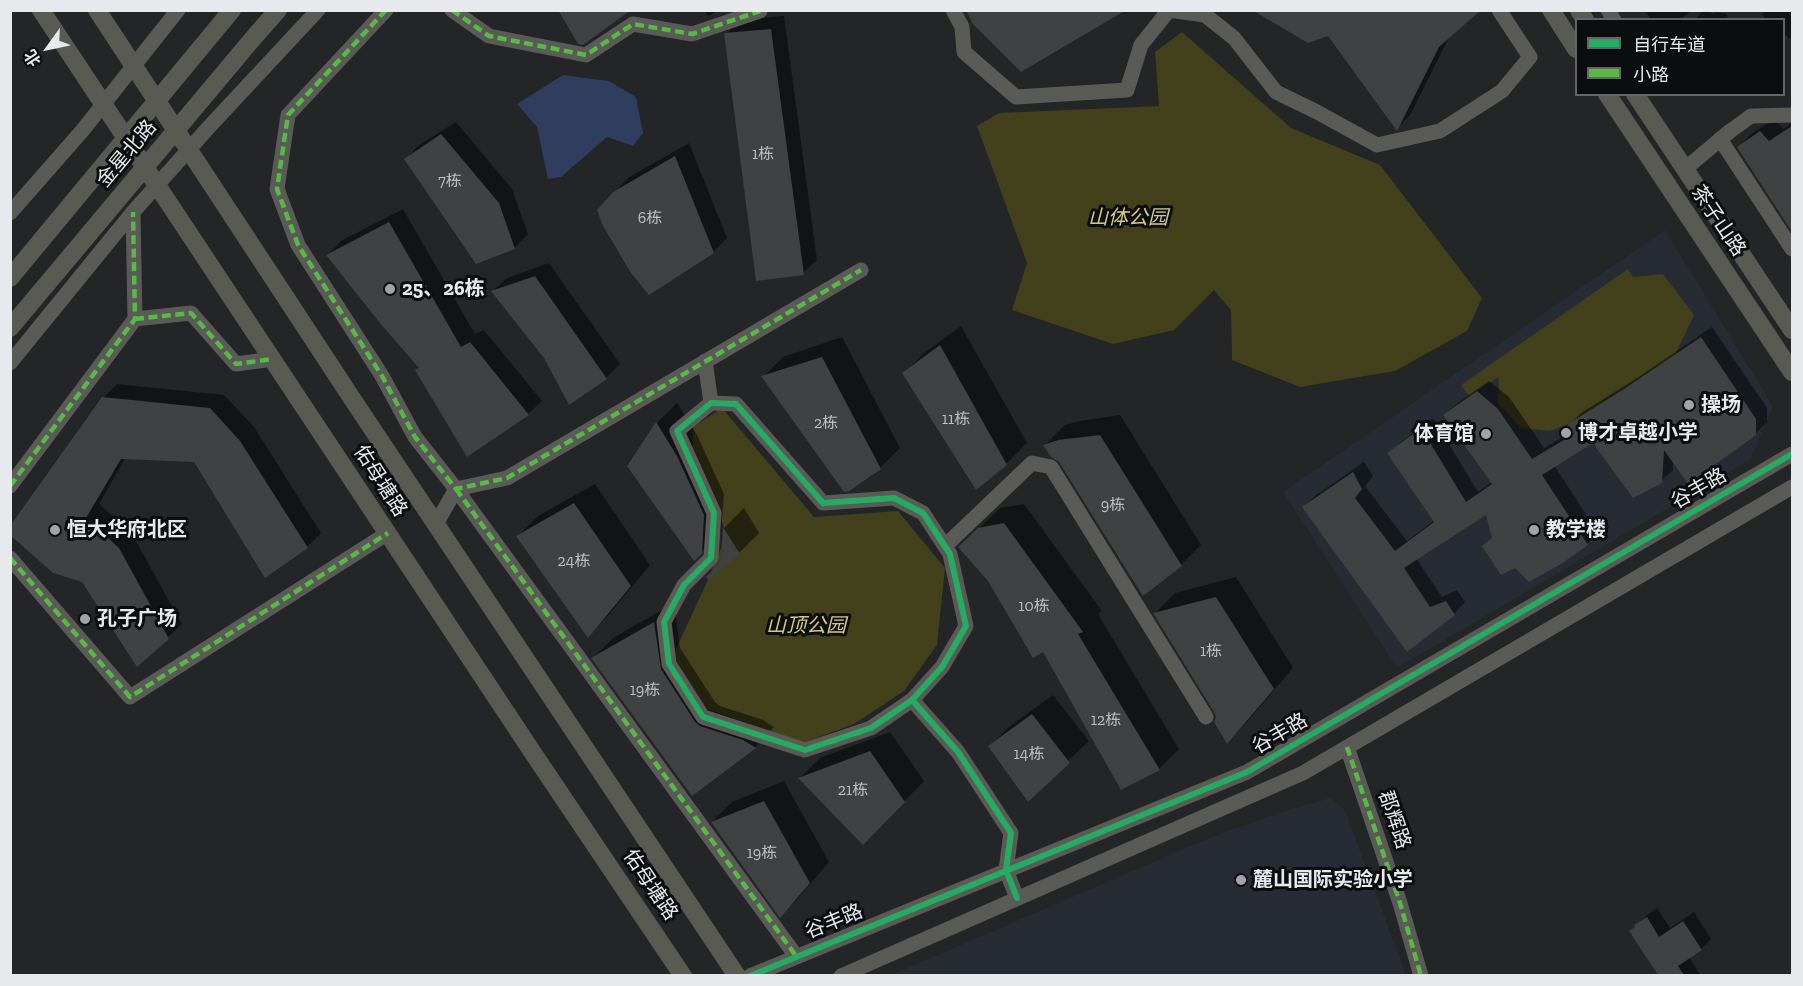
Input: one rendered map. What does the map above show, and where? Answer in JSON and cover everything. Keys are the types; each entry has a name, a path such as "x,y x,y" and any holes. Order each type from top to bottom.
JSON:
{"main road":[{"name":"佑母塘路","path":"41,10 535,756 683,975"},
{"name":"佑母塘路","path":"97,10 737,975"},
{"name":"金星北路","path":"10,278 231,10"},
{"name":"金星北路","path":"10,328 278,10"},
{"path":"1551,10 1575,47"},
{"name":"茶子山路","path":"1608,96 1792,372"},
{"name":"茶子山路","path":"1636,96 1792,330"}],"street":[{"path":"10,213 103,104 178,10"},
{"path":"10,363 133,212 318,10"},
{"path":"386,10 288,115 277,189 298,245 382,376 415,437 456,489 796,956"},
{"path":"452,10 489,36 586,55 633,24 692,34 760,11"},
{"path":"953,10 962,27 964,52 1016,97 1127,90 1140,45 1169,10 1206,15 1234,38 1276,92 1377,145 1440,131 1502,91 1530,57 1499,10"},
{"path":"1685,169 1751,116 1792,115"},
{"path":"1720,139 1792,249"},
{"path":"10,486 135,319 133,212"},
{"path":"436,524 456,489 507,478 861,270"},
{"path":"135,319 191,313 236,364 273,359"},
{"path":"705,361 711,403"},
{"path":"711,403 736,404 823,504 894,498 923,513 950,554 966,626 942,667 912,700 871,728 805,750 703,717 669,664 664,622 684,585 711,558 714,513 677,431 711,403"},
{"name":"谷丰路","path":"750,975 1247,772 1792,454"},
{"path":"945,546 1032,463 1052,467 1206,717"},
{"path":"841,975 1303,773 1792,487"},
{"path":"10,558 130,697 388,533"},
{"path":"912,700 958,752 1011,833 1006,870 1017,898"},
{"name":"郡辉路","path":"1347,747 1400,903 1421,975"}],"shaded area":[{"name":"博才卓越小学","path":"1665,230 1773,406 1750,460 1397,668 1283,492"},
{"name":"麓山国际实验小学","path":"1330,798 1345,810 1406,975 891,975 1214,836"}],"green space":[{"name":"山体公园","path":"1182,32 1291,128 1380,165 1482,298 1467,331 1395,371 1300,387 1232,360 1231,310 1214,290 1174,330 1113,344 1012,310 1027,263 977,126 999,113 1159,106 1155,52"},
{"path":"1628,269 1633,277 1663,274 1694,315 1675,355 1568,424 1550,431 1521,428 1498,403 1499,377 1469,396 1461,385"},
{"name":"山顶公园","path":"722,408 814,517 898,511 945,568 937,645 904,691 854,724 803,743 708,709 669,664 727,534 692,455 693,427"}],"water":[{"path":"563,75 609,81 636,97 643,133 633,146 607,137 561,177 548,179 537,127 517,104"}],"building":[{"path":"558,10 631,10 583,45 578,44"},
{"path":"966,10 1126,10 1021,72 973,24"},
{"path":"1252,10 1481,10 1439,47 1397,131 1328,36 1308,43"},
{"path":"771,29 804,275 756,281 724,33"},
{"path":"1792,126 1792,232 1737,147 1760,131 1769,141"},
{"path":"441,134 499,203 515,249 476,264 404,159"},
{"path":"675,156 714,253 649,295 631,273 603,226 597,210 613,192"},
{"path":"389,222 461,347 470,342 529,415 467,457 415,370 419,368 326,255"},
{"path":"535,276 607,379 569,405 544,358 491,291"},
{"name":"教学楼","path":"1701,337 1756,419 1756,435 1688,484 1664,450 1662,483 1633,498 1593,443 1542,475 1588,545 1529,582 1515,568 1501,575 1482,546 1492,538 1486,515 1404,568 1430,607 1446,601 1455,615 1407,652 1302,507 1353,472 1362,489 1355,498 1395,551 1434,522 1387,453 1421,428 1466,502 1492,484 1443,415 1477,391 1498,409 1532,459 1574,434 1568,424"},
{"path":"940,345 1007,465 976,490 902,373"},
{"path":"822,357 881,469 844,492 761,376"},
{"name":"恒大华府北区","path":"102,397 210,408 240,441 308,548 265,578 194,462 121,459 86,518 119,548 169,639 137,667 82,582 53,573 10,535 10,526"},
{"path":"656,422 677,456 704,515 702,554 694,561 627,466"},
{"path":"1100,435 1182,566 1143,596 1059,462 1051,457 1043,445 1058,440"},
{"path":"574,503 631,586 588,638 516,536"},
{"path":"1004,523 1083,632 1078,634 1160,770 1121,790 1043,652 1033,658 988,581 958,547 978,528"},
{"path":"723,527 740,554 708,580 706,577 721,559"},
{"path":"1216,597 1274,689 1227,744 1214,722 1216,717 1214,712 1153,613"},
{"path":"654,622 661,669 695,722 700,726 743,740 756,748 692,796 591,658"},
{"path":"1032,714 1070,763 1028,802 988,746"},
{"path":"870,751 905,802 863,845 798,778"},
{"path":"764,801 810,883 780,918 711,822"},
{"path":"1647,917 1659,937 1683,921 1702,950 1678,966 1684,975 1658,975 1629,931"}],"marked path":[{"path":"386,10 288,115 277,189 298,245 382,376 415,437 456,489 507,478 861,270"},
{"path":"452,10 489,36 586,55 633,24 692,34 760,11"},
{"path":"10,486 135,319 133,212"},
{"path":"135,319 191,313 236,364 273,359"},
{"path":"456,489 796,956"},
{"path":"10,558 130,697 388,533"},
{"path":"1347,747 1400,903 1421,976"}],"cycle path":[{"path":"912,700 942,667 966,626 950,554 923,513 894,498 823,503 736,404 711,403 677,431 714,513 711,558 684,585 664,622 669,664 703,717 805,750 871,728 912,700 958,752 1011,833 1006,870 1017,898"},
{"path":"750,976 1247,772 1792,454"}],"place":[{"name":"25、26栋","path":"390,289"},
{"name":"操场","path":"1689,405"},
{"name":"博才卓越小学","path":"1566,433"},
{"name":"体育馆","path":"1486,434"},
{"name":"恒大华府北区","path":"55,530"},
{"name":"教学楼","path":"1534,530"},
{"name":"孔子广场","path":"85,619"},
{"name":"麓山国际实验小学","path":"1241,880"}]}
